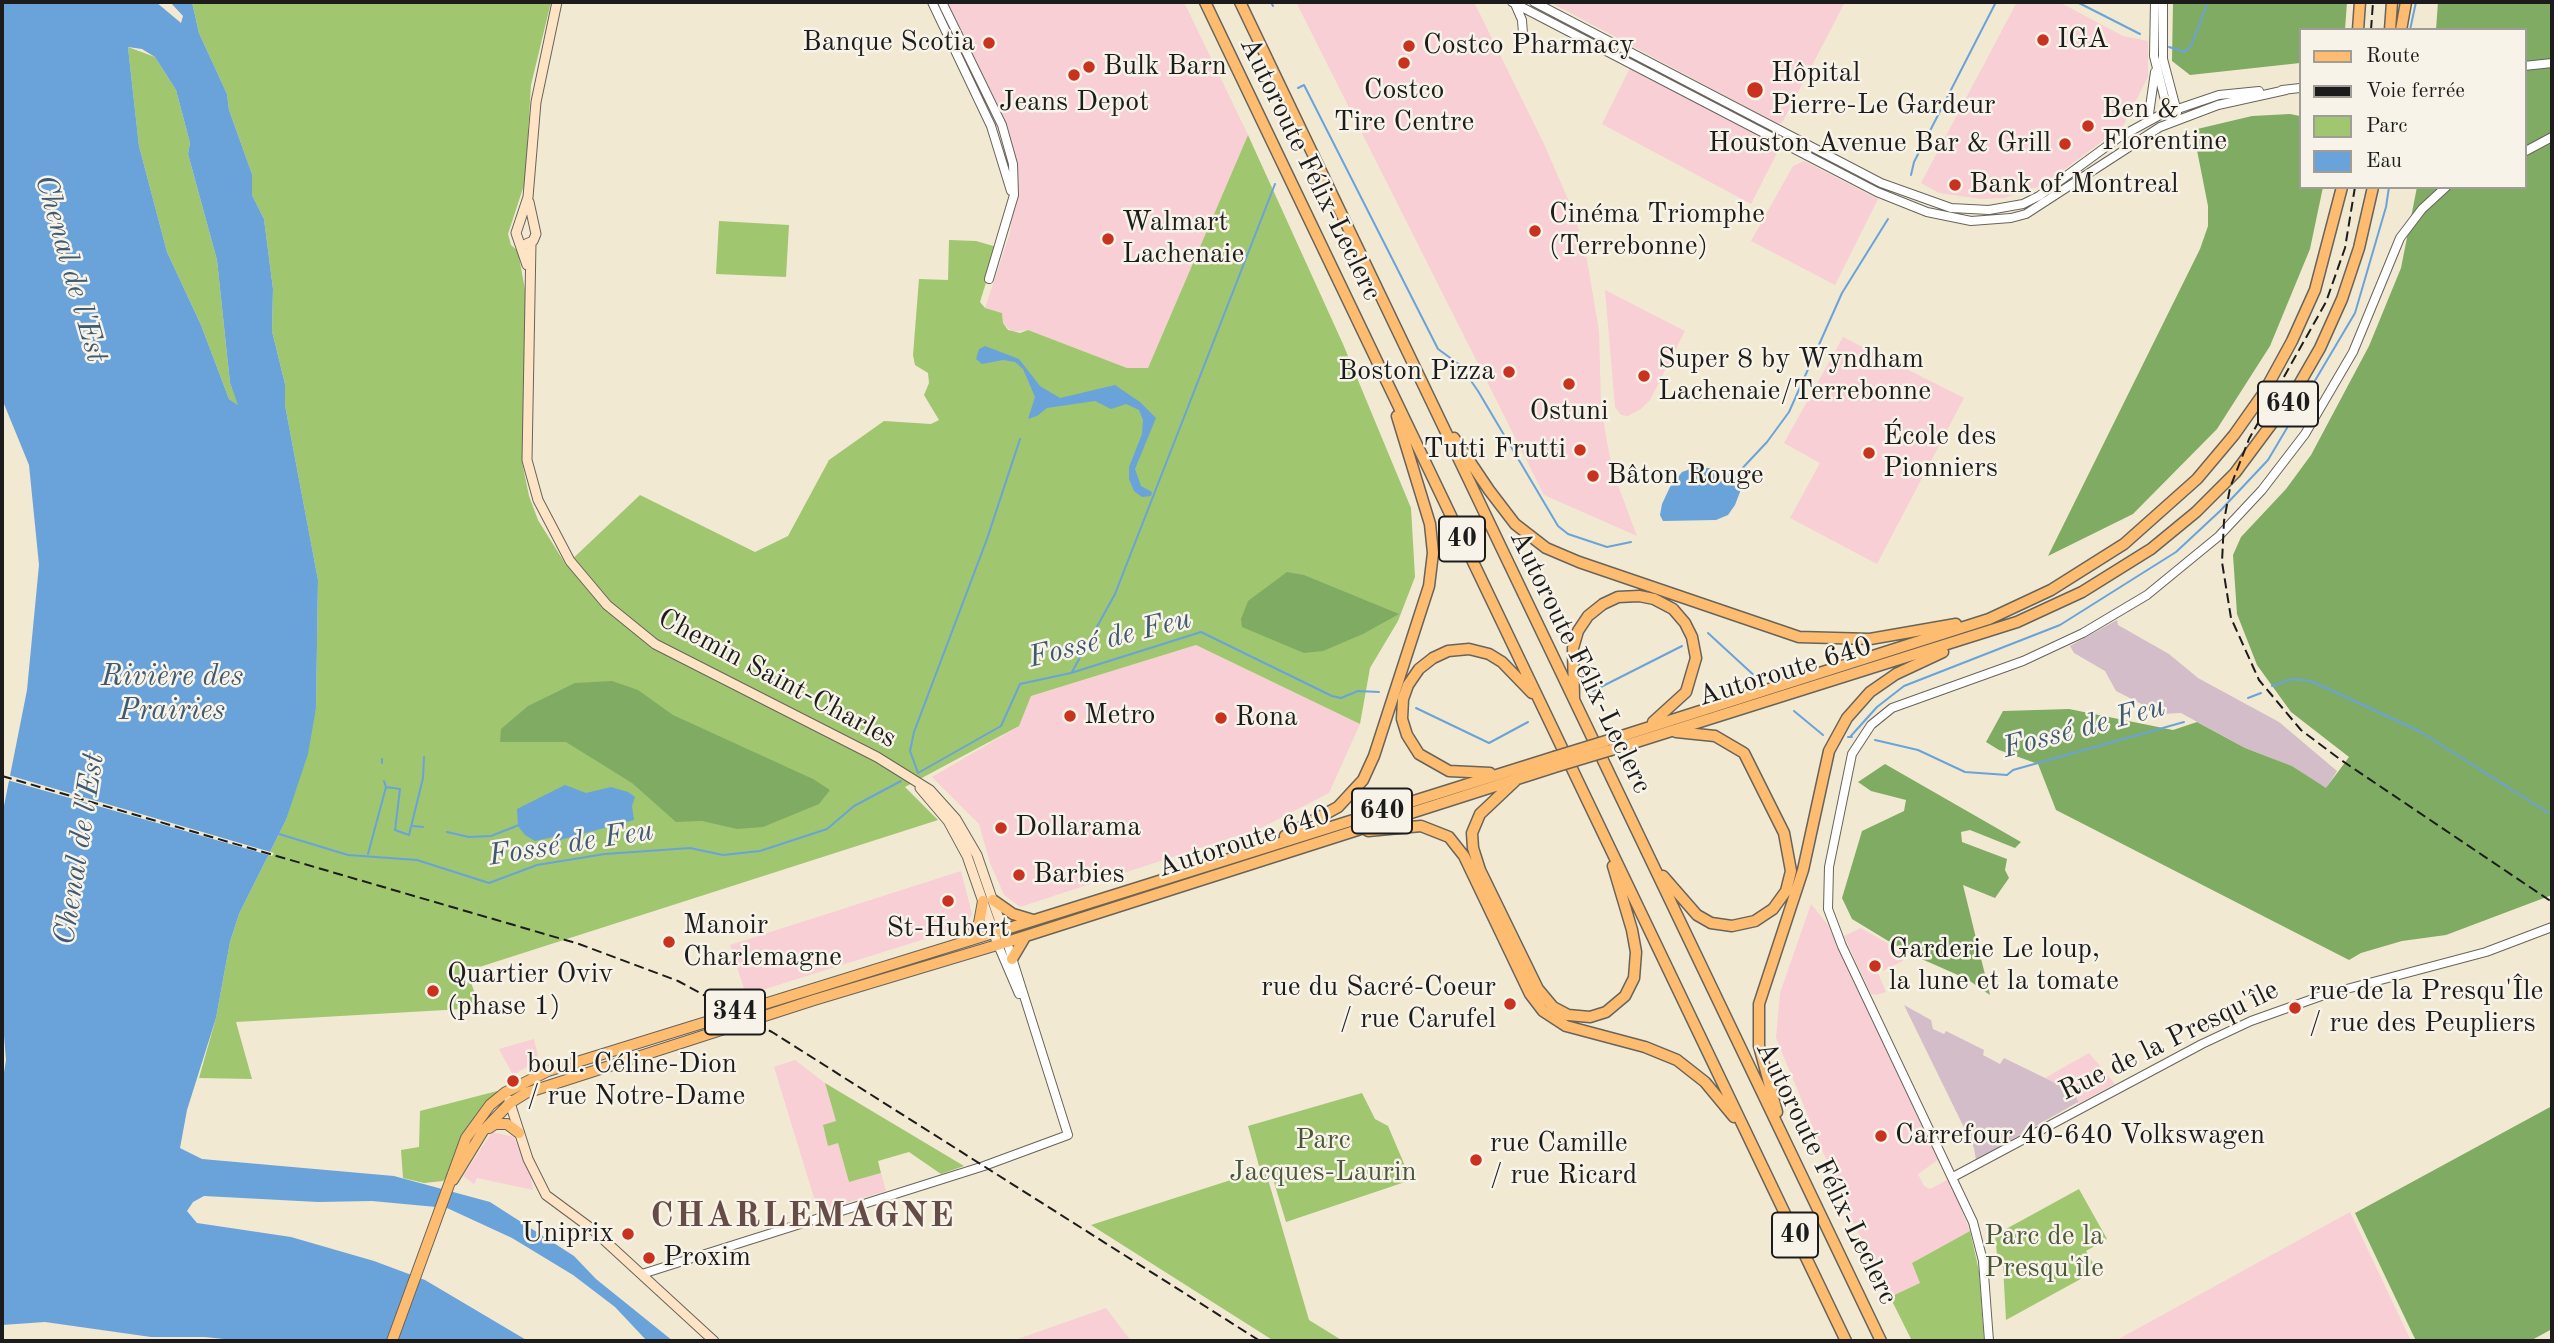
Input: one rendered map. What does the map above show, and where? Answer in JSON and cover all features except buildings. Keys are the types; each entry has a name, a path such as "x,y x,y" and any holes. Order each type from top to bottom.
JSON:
{"highway":[{"name":"Autoroute Félix-Leclerc","path":"1205,2 1844,1339"},
{"name":"Autoroute Félix-Leclerc","path":"1240,2 1864,1305 1884,1341"},
{"path":"2357,28 2358,2"},
{"path":"2390,28 2392,2"},
{"path":"2401,28 2406,2"},
{"name":"Autoroute 640","path":"1609,745 1645,728 2004,612 2060,585 2130,539 2186,489 2234,435 2276,373 2305,313 2330,243 2342,189"},
{"name":"Autoroute 640","path":"1002,944 1517,779 1556,762 1609,745 1670,732 1987,632 2058,604 2125,566 2189,518 2242,465 2288,404 2326,337 2356,258 2373,189"},
{"path":"1261,848 1334,810 1363,780 1374,756 1429,586 1433,553 1430,524 1383,374"},
{"path":"1430,400 1508,516 1538,543 1578,562 1775,632 1808,639 1851,640 1894,636 2004,612"},
{"path":"1575,704 1573,648 1585,620 1596,608 1615,598 1634,596 1654,599 1675,611 1685,623 1692,637 1696,659 1693,676 1684,695 1645,728"},
{"path":"1784,1138 1760,1053 1758,1012 1764,982 1800,878 1829,751 1850,713 1876,687 1902,671 1987,632"},
{"path":"1503,773 1454,772 1422,757 1412,745 1403,725 1402,705 1408,685 1419,669 1433,658 1448,651 1473,649 1489,654 1506,665 1541,703"},
{"path":"1651,861 1693,912 1711,923 1724,926 1748,923 1768,914 1782,897 1790,877 1790,857 1784,834 1744,753 1715,736 1670,732"},
{"name":"Autoroute 640","path":"999,931 1503,773 1556,762"},
{"path":"1517,779 1490,802 1477,818 1472,838 1474,855 1541,994 1557,1010 1579,1017 1601,1015 1615,1007 1628,992 1635,973 1632,930 1601,830"},
{"path":"1347,832 1421,826 1449,837 1464,856 1539,1008 1566,1026 1650,1048 1681,1063 1709,1086 1748,1137"},
{"path":"988,901 1013,914 1033,920"},
{"path":"1012,959 1025,937"}],"main road":[{"path":"528,197 532,226 536,234 526,243 516,234 528,197 536,103 557,2"},
{"path":"521,225 532,226"},
{"name":"Chemin Saint-Charles","path":"526,243 531,312 526,436 528,467 545,515 575,568 618,616 660,647 912,778 955,825 977,855 1002,944"},
{"path":"967,940 978,925 988,901"},
{"path":"967,940 999,931"},
{"name":"344","path":"506,1092 548,1070 967,940"},
{"name":"344","path":"510,1103 526,1093 560,1080 1002,944"},
{"path":"450,1183 451,1173 466,1138 484,1111 506,1092 519,1133 546,1195 592,1228 715,1341"},
{"path":"392,1341 450,1183 483,1130 510,1103"},
{"path":"471,1150 495,1124 507,1124 519,1133"}],"street":[{"path":"932,2 995,136 1009,180 1010,208"},
{"path":"942,2 1004,131 1014,175 1010,208 989,279"},
{"path":"1512,2 1521,14 1523,34"},
{"path":"1512,2 1877,192 1927,212 1971,220 2026,214 2115,154 2175,121 2225,103 2298,88"},
{"path":"1534,2 1881,183 1930,203 1972,211 2009,208 2031,200 2148,121 2172,110 2224,94 2286,90"},
{"path":"2148,121 2156,68 2155,2"},
{"path":"2163,2 2163,59 2175,121"},
{"path":"2526,66 2552,64"},
{"path":"2156,68 2172,110"},
{"path":"1726,114 1731,105"},
{"path":"2526,151 2552,137"},
{"path":"1989,1341 1980,1245 1953,1177 1842,946 1828,909 1829,867 1846,772 1854,749 1871,725 1892,708 2023,661 2074,638 2147,594 2219,536 2262,490 2305,434 2353,352 2400,238 2418,213 2444,189"},
{"name":"Rue de la Presqu'île","path":"1953,1177 2243,1024 2317,997 2495,949 2552,928"},
{"path":"642,1274 984,1166 1068,1135 1012,959 1002,944"},
{"path":"1002,944 1011,979 1025,1002"}],"shaded area":[{"path":"947,2 1184,2 1248,135 1148,368 1127,368 1028,330 1012,332 1003,323 1002,313 985,308 1010,233 1017,169 1004,119"},
{"path":"1296,2 1474,2 1544,144 1574,213 1587,260 1599,331 1601,405 1607,442 1613,472 1637,536 1544,495"},
{"name":"Hôpital Pierre-Le Gardeur","path":"1550,2 1845,2 1782,123 1776,123"},
{"path":"2017,2 2059,2 2123,36 2148,41 2148,77 2123,126 2043,185 2004,198 1981,199 1939,193 1921,183"},
{"path":"1630,68 1780,147 1751,204 1602,124"},
{"path":"1804,161 1878,199 1835,285 1751,241 1793,166"},
{"path":"1605,290 1685,331 1650,400 1628,416 1621,415 1615,407"},
{"name":"École des Pionniers","path":"1843,337 1964,398 1877,564 1790,518 1820,463 1784,443"},
{"path":"2117,620 2118,625 2169,654 2198,678 2279,722 2337,771 2326,789 2292,766 2245,748 2181,713 2161,714 2116,691 2105,671 2074,653 2070,646"},
{"path":"1196,645 1360,724 1329,793 1261,828 1020,907 1004,895 990,863 979,824 932,777 1019,726 1031,696"},
{"path":"961,871 972,914 966,926 746,995 730,945"},
{"path":"1811,904 1828,925 1939,1159 1918,1174 1924,1186 1930,1189 1949,1179 1970,1231 1912,1263 1920,1283 1890,1297 1847,1210 1776,1038 1780,993"},
{"name":"Garderie Le loup, la lune et la tomate","path":"1861,928 1901,951 1903,961 1878,973 1886,992 1871,994 1844,936"},
{"path":"1904,1005 1931,1020 1933,1029 1944,1034 1946,1031 1984,1050 1983,1055 2000,1064 2004,1058 2045,1078 2076,1094 2078,1102 1976,1160 1974,1148"},
{"path":"534,1039 539,1060 513,1075 499,1049"},
{"path":"2089,1053 2115,1084 2077,1104 2078,1096 2045,1078"},
{"path":"795,1060 825,1083 836,1121 828,1145 838,1143 849,1182 881,1173 886,1191 818,1211 774,1067"},
{"path":"492,1132 514,1137 531,1177 533,1190 477,1178 474,1184 463,1176"},
{"path":"2350,1212 2411,1341 2115,1341"},
{"path":"1106,1308 1131,1341 1012,1341"}],"green space":[{"path":"192,2 551,2 531,85 525,182 508,234 511,245 518,251 527,301 522,462 529,496 538,520 566,565 640,495 755,552 788,536 829,460 884,421 931,424 939,420 924,395 929,383 928,373 915,365 913,355 919,279 948,280 949,240 976,241 997,247 980,302 985,308 1002,313 1003,323 1008,330 1020,333 1028,330 1127,368 1148,368 1248,135 1343,344 1411,508 1415,577 1398,621 1370,668 1360,724 1196,645 1031,696 1019,726 905,787 938,820 467,971 480,1008 236,1022 252,1079 199,1078 216,1018 230,942 239,914 286,820 316,708 318,580 285,405 285,384 272,331 273,289 264,219 252,195 252,174 229,110 227,94 199,33"},
{"path":"2173,2 2347,2 2345,28 2298,28 2298,63 2190,75 2172,61"},
{"path":"2438,2 2552,2 2552,895 2446,935 2402,941 2361,953 2349,960 2056,810 2038,764 1999,750 1986,742 2003,711 2069,709 2173,730 2197,722 2245,748 2292,766 2326,788 2349,757 2291,712 2257,665 2237,614 2233,555 2241,537 2286,489 2311,455 2369,346 2401,268 2417,189 2526,189 2526,28 2436,28"},
{"path":"128,47 155,57 176,90 190,143 188,154 217,260 230,383 239,406 229,399 201,325 167,252 139,146"},
{"path":"2252,116 2298,116 2298,189 2323,189 2310,249 2270,346 2217,429 2133,514 2048,556 2200,249 2208,226 2208,206 2193,130"},
{"path":"719,221 789,225 786,277 716,274"},
{"path":"1287,572 1304,575 1399,614 1363,634 1323,651 1304,653 1242,627 1241,619 1248,601"},
{"path":"612,681 638,690 673,715 813,779 830,790 819,804 763,827 737,829 702,821 676,822 632,783 566,742 500,742 501,729 528,706 575,683"},
{"path":"1885,764 2021,842 2015,848 1970,830 1961,832 1962,842 2007,859 2005,870 2009,878 1995,898 1963,885 1990,995 1967,979 1908,953 1852,919 1842,898 1862,831 1904,811 1906,800 1871,791 1858,782"},
{"path":"825,1083 964,1166 941,1174 909,1152 878,1161 881,1173 849,1182 838,1143 828,1146 823,1125 836,1121"},
{"path":"505,1089 490,1105 451,1173 443,1181 424,1183 403,1178 401,1150 419,1147 420,1111"},
{"name":"Parc Jacques-Laurin","path":"1362,1093 1375,1119 1388,1126 1411,1180 1286,1222 1270,1169 1266,1165 1259,1166 1248,1126"},
{"path":"2552,1106 2552,1329 2530,1341 2416,1341 2355,1213"},
{"path":"1265,1169 1309,1320 1343,1341 1274,1341 1091,1225"},
{"name":"Parc de la Presqu'île","path":"2079,1189 2107,1239 2086,1251 2097,1270 2006,1320 2003,1266 1997,1255 1995,1235"},
{"path":"1970,1231 1979,1271 1984,1341 1912,1341 1890,1297 1920,1283 1912,1263"}],"water":[{"name":"Rivière des Prairies","path":"2,2 156,2 181,23 183,16 170,2 192,2 199,33 227,94 229,110 252,174 252,195 264,219 273,289 272,331 285,384 285,405 318,580 316,708 308,754 286,820 239,914 230,942 216,1018 187,1110 180,1148 202,1159 394,1176 490,1202 574,1256 596,1279 673,1341 647,1341 615,1307 573,1275 512,1238 447,1208 372,1201 318,1202 204,1196 193,1202 187,1211 197,1223 291,1237 374,1261 425,1280 528,1341 243,1341 205,1337 151,1337 45,1322 2,1325 2,1085 6,1060 2,1011 2,816 27,690 39,565 29,465 2,399","holes":["128,47 142,49 155,57 176,90 190,143 188,154 217,260 230,383 238,405 229,399 201,325 167,252 139,146"]},
{"path":"985,346 1019,359 1040,386 1060,398 1115,385 1140,402 1156,418 1135,469 1141,486 1152,492 1151,496 1142,497 1134,491 1129,479 1129,467 1142,434 1143,420 1139,410 1126,404 1111,409 1095,401 1047,408 1028,419 1035,397 1023,369 1015,362 1003,360 982,364 976,359 979,349"},
{"path":"1696,467 1742,478 1743,484 1735,505 1728,515 1716,520 1663,521 1660,515 1662,504 1670,487 1682,472"},
{"path":"565,785 586,793 611,787 628,792 635,797 632,806 634,820 560,840 553,837 535,841 525,835 518,826 517,809"}],"pier":[{"path":"8,775 274,853 272,856 7,780"}],"waterway":[{"path":"1271,2 1273,6"},
{"path":"1911,175 1914,162 1996,2"},
{"path":"2077,2 2140,34"},
{"path":"2169,47 2185,52 2192,44 2208,2"},
{"path":"2410,28 2416,2"},
{"path":"1298,88 1304,85 1438,349 1460,365 1478,391 1558,526 1568,534 1607,547 1631,542"},
{"path":"1072,672 1115,594 1275,184"},
{"path":"1850,737 1877,707 1904,686 2060,625 2176,552 2220,511 2268,460 2355,313 2386,207 2389,189"},
{"path":"1736,475 1767,442 1789,412 1842,293 1888,219"},
{"name":"Fossé de Feu","path":"1020,439 987,539 914,732 910,751 918,773 1001,726 1020,684 1071,673 1201,632 1332,696 1341,698 1358,691 1379,692"},
{"name":"Fossé de Feu","path":"1708,633 1758,679"},
{"name":"Fossé de Feu","path":"1593,691 1682,646"},
{"name":"Fossé de Feu","path":"2272,686 2292,679 2311,681 2419,731 2552,815"},
{"name":"Fossé de Feu","path":"2248,698 2261,693"},
{"name":"Fossé de Feu","path":"1416,708 1489,743 1528,722"},
{"name":"Fossé de Feu","path":"1794,711 1823,735"},
{"name":"Fossé de Feu","path":"1875,740 1918,750 1965,772 2007,775 2013,770 2184,722"},
{"path":"386,787 400,789 395,830 409,835 423,778 424,757"},
{"path":"368,854 386,787 384,781"},
{"name":"Fossé de Feu","path":"279,834 348,855 417,860 489,883 537,865 605,854 690,848 723,855 760,851 827,829 854,806 901,781"},
{"path":"447,832 469,837 491,836 519,825"},
{"path":"413,826 423,827"}],"railway":[{"path":"2371,28 2373,2"},
{"path":"2355,189 2345,248 2326,302 2249,439 2230,488 2224,521 2222,562 2231,618 2259,680 2301,730 2341,760 2552,902"},
{"path":"2,776 579,944 678,981 772,1032 1260,1341"}],"place":[{"name":"IGA","path":"2043,40"},
{"name":"Banque Scotia","path":"989,43"},
{"name":"Costco Pharmacy","path":"1409,46"},
{"name":"Costco Tire Centre","path":"1404,63"},
{"name":"Bulk Barn","path":"1089,67"},
{"name":"Jeans Depot","path":"1074,75"},
{"name":"Hôpital Pierre-Le Gardeur","path":"1755,90"},
{"name":"Ben & Florentine","path":"2088,126"},
{"name":"Houston Avenue Bar & Grill","path":"2065,144"},
{"name":"Bank of Montreal","path":"1955,185"},
{"name":"Cinéma Triomphe (Terrebonne)","path":"1535,231"},
{"name":"Walmart Lachenaie","path":"1108,239"},
{"name":"Boston Pizza","path":"1509,372"},
{"name":"Super 8 by Wyndham Lachenaie/Terrebonne","path":"1644,376"},
{"name":"Ostuni","path":"1569,384"},
{"name":"Tutti Frutti","path":"1580,450"},
{"name":"École des Pionniers","path":"1869,453"},
{"name":"Bâton Rouge","path":"1593,476"},
{"name":"Metro","path":"1070,716"},
{"name":"Rona","path":"1221,718"},
{"name":"Dollarama","path":"1001,828"},
{"name":"Barbies","path":"1019,875"},
{"name":"St-Hubert","path":"948,901"},
{"name":"Manoir Charlemagne","path":"669,942"},
{"name":"Garderie Le loup, la lune et la tomate","path":"1875,966"},
{"name":"Quartier Oviv (phase 1)","path":"433,991"},
{"name":"rue du Sacré-Coeur / rue Carufel","path":"1510,1004"},
{"name":"rue de la Presqu'Île / rue des Peupliers","path":"2295,1008"},
{"name":"boul. Céline-Dion / rue Notre-Dame","path":"513,1081"},
{"name":"Carrefour 40-640 Volkswagen","path":"1881,1136"},
{"name":"rue Camille / rue Ricard","path":"1476,1160"},
{"name":"Uniprix","path":"628,1234"},
{"name":"Proxim","path":"649,1258"}],"district":[{"name":"CHARLEMAGNE","path":"803,1217"}],"water label":[{"name":"Chenal de l'Est","path":"70,269"},
{"name":"Chenal de l'Est","path":"80,849"}]}
